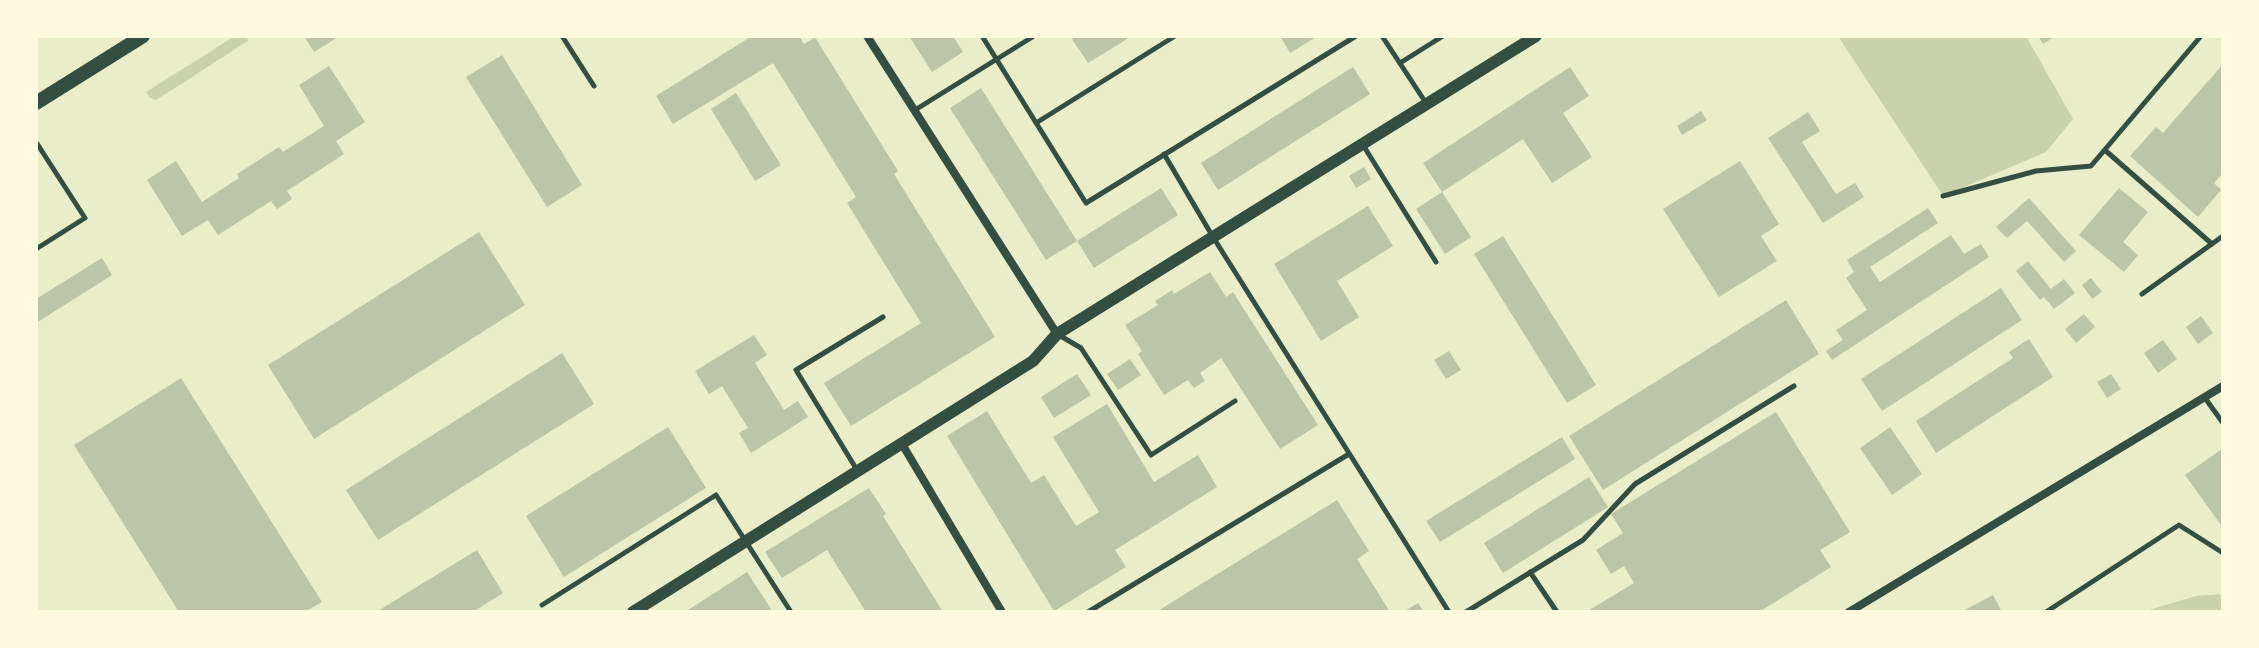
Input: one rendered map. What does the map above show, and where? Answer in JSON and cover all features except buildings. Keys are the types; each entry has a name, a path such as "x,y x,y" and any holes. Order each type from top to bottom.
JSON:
{"main road":[{"path":"36,103 143,36"}],"street":[{"path":"867,36 1057,334"},
{"path":"633,612 1033,361 1057,334 1536,36"},
{"path":"1849,612 2223,386"},
{"path":"902,444 1002,612"}],"lane":[{"path":"562,36 594,86"},
{"path":"982,36 1086,203 1356,36"},
{"path":"914,111 1034,36"},
{"path":"1036,123 1175,36"},
{"path":"1382,36 1427,104"},
{"path":"1400,64 1443,36"},
{"path":"1943,196 2036,171 2091,166 2201,36"},
{"path":"36,142 85,218 36,249"},
{"path":"1362,144 1436,262"},
{"path":"2106,151 2212,244"},
{"path":"1164,154 1449,612"},
{"path":"2142,294 2223,236"},
{"path":"858,471 796,370 883,317"},
{"path":"1057,334 1081,348 1151,455 1235,401"},
{"path":"1466,612 1583,540 1635,484 1794,386"},
{"path":"2205,398 2223,423"},
{"path":"1088,612 1349,454"},
{"path":"542,605 716,495 791,612"},
{"path":"2046,612 2179,525 2223,553"},
{"path":"1530,572 1557,612"}],"green space":[{"path":"235,36 247,36 248,41 156,100 150,98 146,92"},
{"path":"1838,36 2026,36 2073,119 2046,152 1943,196"},
{"path":"2223,594 2223,612 2142,612 2196,596"}]}
